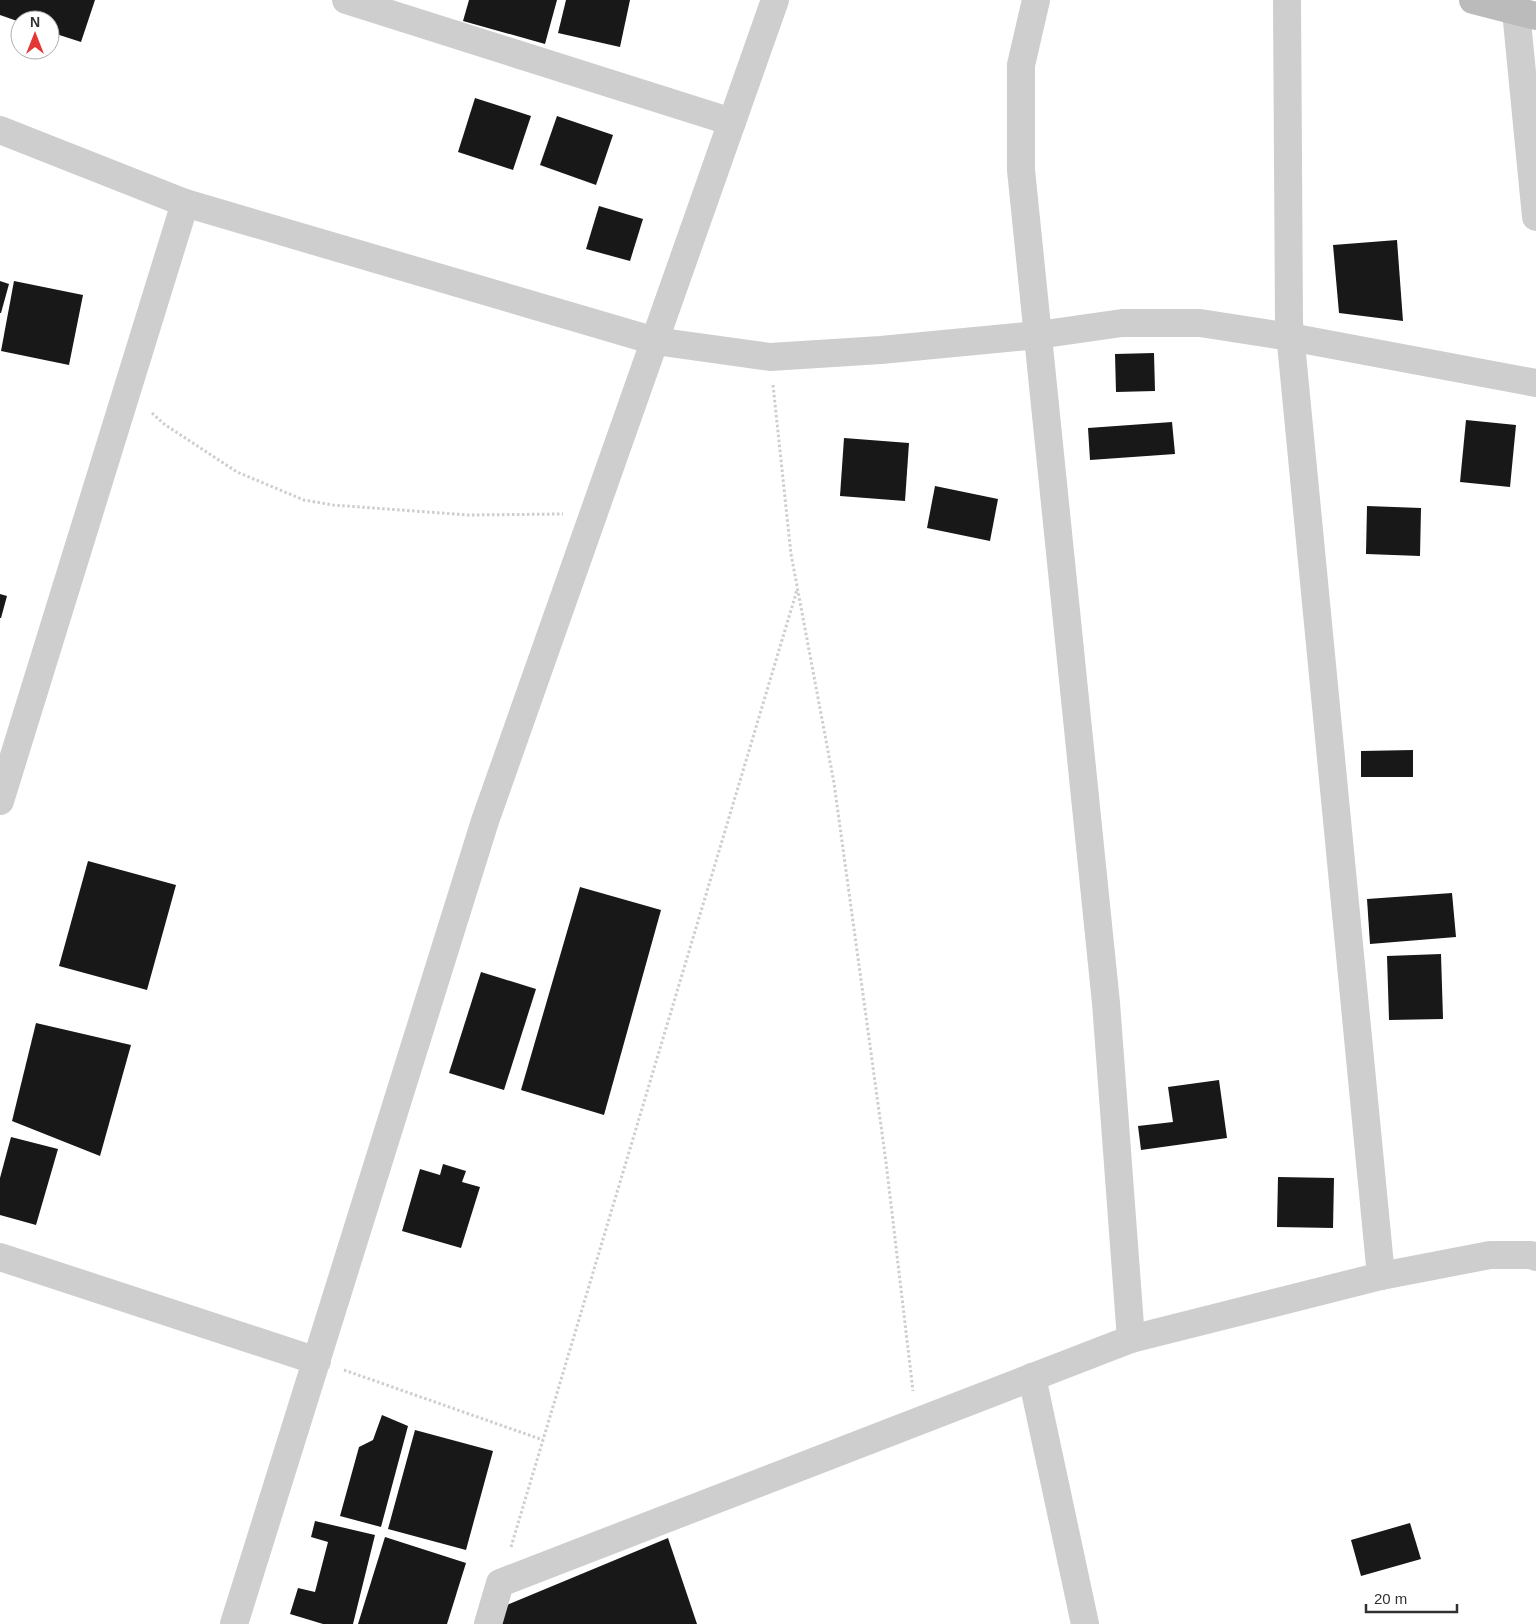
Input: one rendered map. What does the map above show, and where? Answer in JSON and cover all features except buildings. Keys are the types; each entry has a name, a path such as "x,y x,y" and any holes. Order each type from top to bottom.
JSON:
{"street":[{"path":"346,0 732,122"},
{"path":"234,1624 485,821 775,0"},
{"path":"1036,0 1021,64 1021,170 1106,1003 1131,1339"},
{"path":"1287,0 1290,337 1381,1276"},
{"path":"1502,6 1536,217"},
{"path":"0,130 184,203 654,341 770,357 881,350 1038,335 1122,323 1200,323 1290,337 1536,384"},
{"path":"0,801 184,203"},
{"path":"488,1624 500,1583 1131,1339 1381,1276 1490,1255 1531,1255 1536,1257"},
{"path":"0,1257 317,1361"},
{"path":"1032,1377 1085,1624"}],"path":[{"path":"770,357 791,554 835,793 886,1162 916,1422"},
{"path":"127,391 164,424 237,472 304,500 333,505 468,515 593,514"},
{"path":"500,1583 798,590"},
{"path":"317,1361 543,1440"}]}
